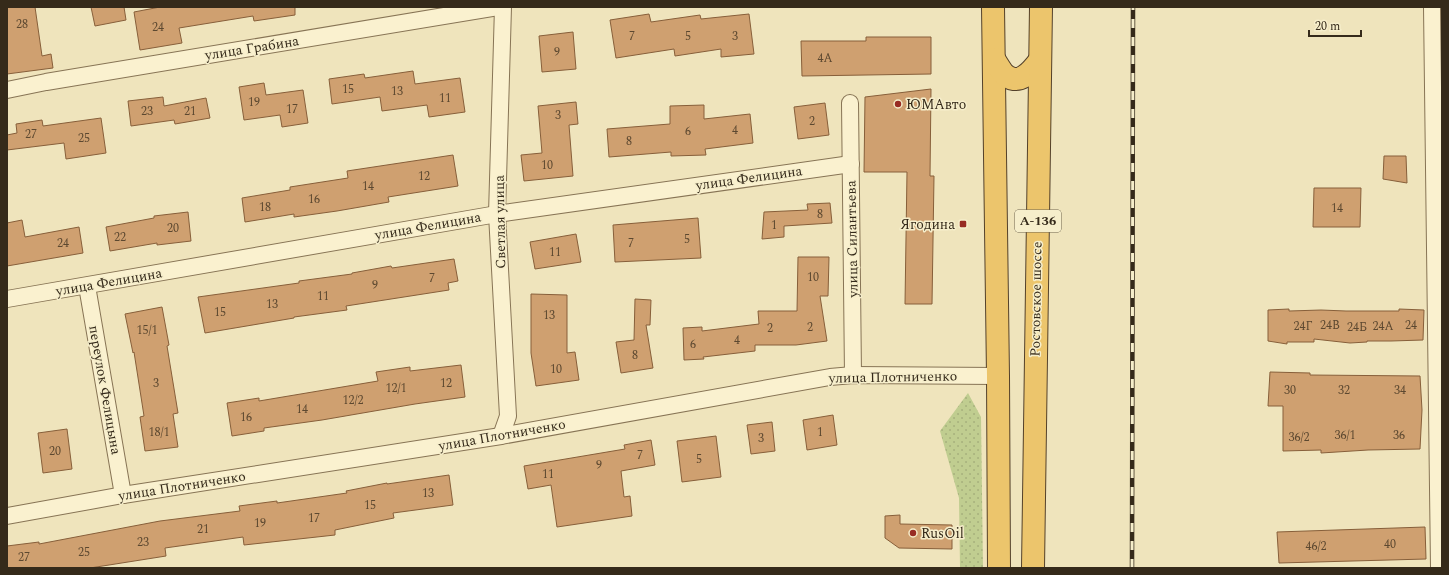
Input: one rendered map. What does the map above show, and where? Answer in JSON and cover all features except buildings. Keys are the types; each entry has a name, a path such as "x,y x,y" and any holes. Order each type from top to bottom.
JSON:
{"highway":[{"name":"А-136","path":"993,7 999,568"},
{"name":"Ростовское шоссе","path":"1033,568 1041,7"},
{"path":"994,59 1004,74 1011,78 1017,79 1025,77 1032,71 1040,60"}],"street":[{"name":"улица Грабина","path":"7,90 46,82 498,7"},
{"name":"Светлая улица","path":"502,7 498,214 508,416 502,436"},
{"path":"1432,7 1439,316 1439,568"},
{"name":"улица Силантьева","path":"850,103 853,375"},
{"name":"улица Фелицина","path":"7,299 498,214 851,164"},
{"name":"переулок Фелицына","path":"87,286 123,495"},
{"name":"улица Плотниченко","path":"7,516 123,495 502,436 830,377 853,375 998,376"}],"green space":[{"path":"968,393 981,417 983,568 960,568 959,498 940,431"}],"railway":[{"path":"1132,568 1133,7"}],"place":[{"name":"ЮМАвто","path":"898,104"},
{"name":"Ягодина","path":"963,224"},
{"name":"RusOil","path":"913,533"}]}
